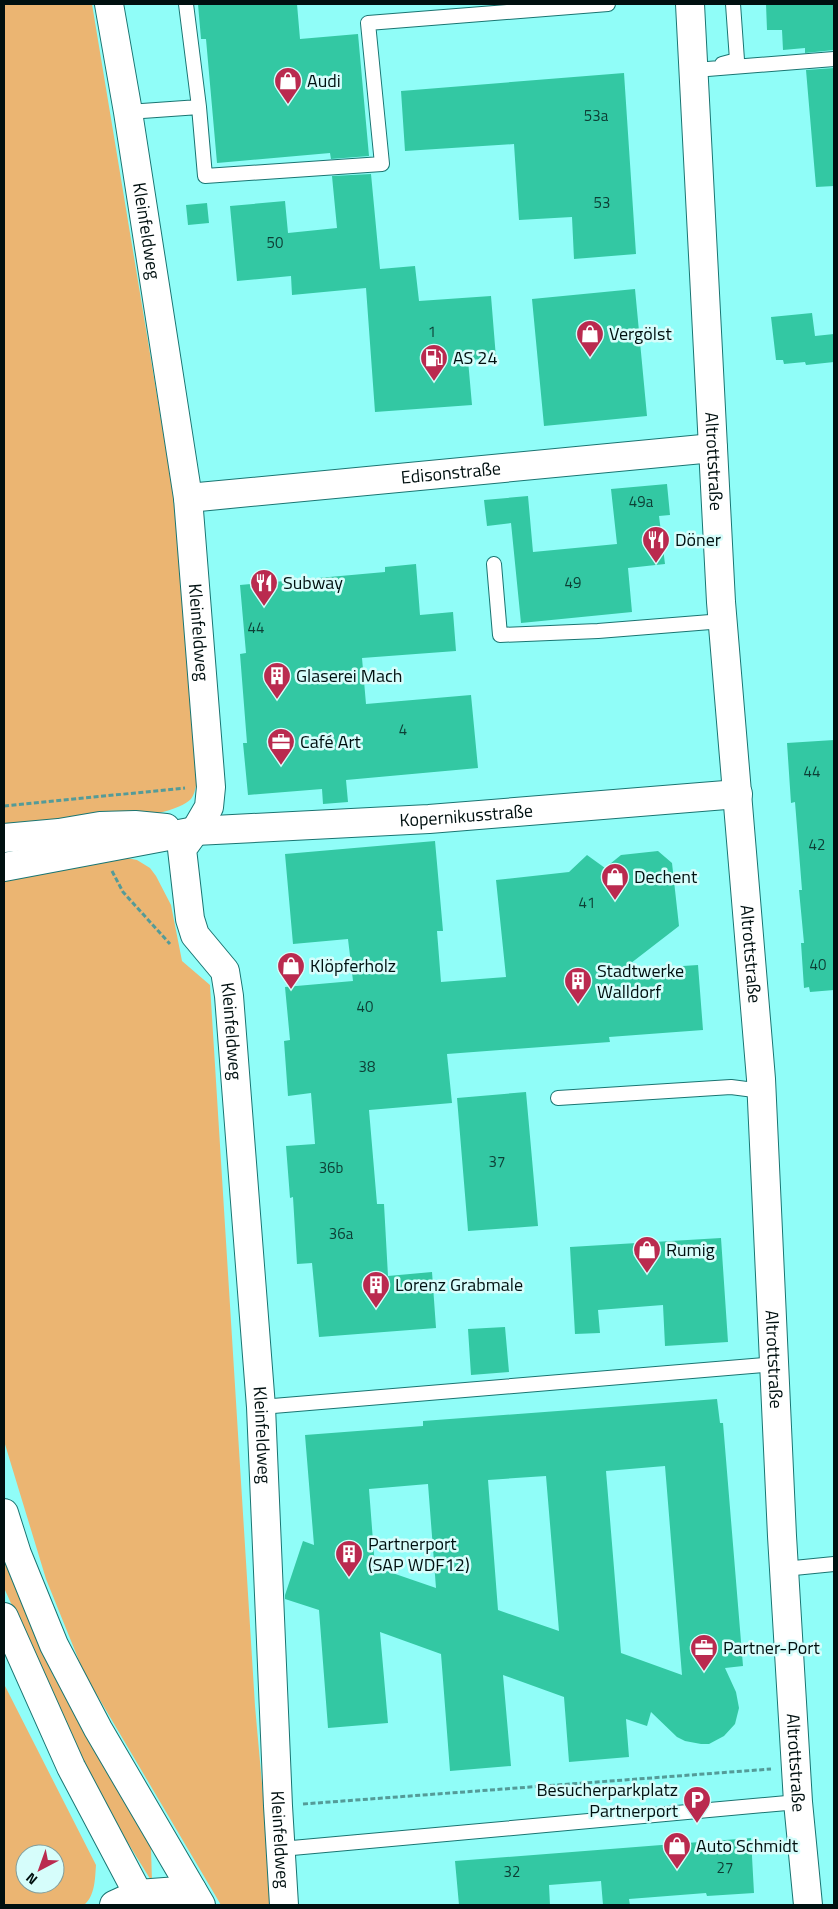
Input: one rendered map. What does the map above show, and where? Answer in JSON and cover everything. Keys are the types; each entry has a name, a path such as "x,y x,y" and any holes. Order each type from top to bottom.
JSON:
{"street":[{"name":"Kleinfeldweg","path":"109,4 128,112 188,498 211,787 209,807 182,849 190,919 195,935 225,971 229,996 261,1407 284,1905"},
{"name":"Altrottstraße","path":"690,4 723,621 762,1092 784,1570 798,1802 808,1905"},
{"name":"Edisonstraße","path":"188,498 714,448"},
{"name":"Kopernikusstraße","path":"4,838 59,833 103,838 195,831 429,819 738,794"},
{"name":"Kopernikusstraße","path":"4,867 103,838"},
{"path":"4,1513 17,1554 54,1645 190,1900 132,1902 4,1617"}],"lane":[{"path":"186,4 199,107 205,176 382,164 368,23 608,4"},
{"path":"695,70 737,60 733,4"},
{"path":"695,70 834,59"},
{"path":"128,112 199,107"},
{"path":"494,564 500,635 598,631 723,621"},
{"path":"558,1098 731,1087 762,1092"},
{"path":"261,1407 776,1364"},
{"path":"784,1570 834,1564"},
{"path":"281,1849 798,1802"}],"path":[{"path":"4,806 165,789 211,787"},
{"path":"94,796 110,868 123,892 171,946"},
{"path":"278,1806 796,1767"}],"shaded area":[{"path":"4,4 92,4 172,486 199,754 195,790 191,799 178,807 158,813 103,822 4,831"},
{"path":"122,857 137,860 150,868 156,876 171,905 182,961 210,985 255,1706 270,1873 275,1905 221,1905 84,1673 46,1579 4,1441 4,874"},
{"path":"4,1554 53,1675 151,1848 152,1882 112,1817 62,1717 5,1590"},
{"path":"4,1684 96,1865 92,1892 84,1905 4,1905"}],"building":[{"name":"Audi","path":"198,4 297,4 300,39 358,34 369,156 331,159 330,153 217,163 206,39 201,39"},
{"path":"766,4 834,4 834,50 805,53 805,48 783,50 782,30 767,30"},
{"path":"834,68 834,186 816,187 806,70"},
{"path":"624,73 636,254 574,259 572,217 519,220 514,144 405,151 401,91"},
{"path":"371,174 380,269 415,266 419,301 491,296 496,358 468,360 472,405 375,412 366,288 292,295 291,276 237,281 230,206 285,201 288,233 337,228 332,176"},
{"path":"207,203 209,223 188,225 186,205"},
{"name":"Vergölst","path":"635,289 647,416 544,426 532,299"},
{"path":"812,313 815,336 834,334 834,362 806,365 805,362 784,364 783,360 776,360 771,317"},
{"path":"667,484 670,515 659,516 665,564 628,568 632,612 521,623 511,523 487,526 484,500 528,496 533,552 617,544 611,489"},
{"path":"416,564 420,615 453,612 456,651 362,658 366,704 471,695 478,768 346,780 348,802 323,804 322,789 248,795 243,743 247,743 240,654 246,653 240,585 385,572 385,567"},
{"path":"834,740 834,990 810,992 809,987 804,988 801,943 804,943 799,890 802,890 795,802 791,803 787,743"},
{"path":"435,841 443,931 437,931 441,982 506,977 496,880 569,872 587,855 605,868 621,855 658,851 672,863 679,926 622,970 698,965 703,1030 609,1037 610,1042 447,1054 452,1103 369,1110 377,1204 384,1204 388,1276 432,1272 436,1328 319,1337 312,1263 297,1264 293,1197 290,1198 286,1146 315,1144 311,1093 288,1096 284,1041 290,1040 285,987 353,981 348,939 293,944 285,854"},
{"path":"526,1092 538,1226 468,1231 457,1098"},
{"name":"Rumig","path":"721,1238 728,1342 665,1346 663,1305 598,1310 600,1333 575,1334 570,1247"},
{"path":"505,1327 509,1372 471,1375 468,1329"},
{"name":"Partnerport (SAP WDF12)","path":"717,1399 720,1423 723,1423 743,1666 725,1668 736,1692 739,1708 735,1724 724,1736 709,1744 685,1741 677,1737 651,1712 647,1726 626,1719 629,1757 569,1762 564,1697 503,1675 511,1766 450,1771 441,1654 380,1632 388,1723 328,1728 319,1610 285,1599 303,1541 314,1545 305,1435 423,1426 423,1421","holes":["665,1466 682,1675 621,1653 606,1471","546,1476 559,1631 498,1610 488,1480","428,1484 436,1588 375,1567 369,1489"]},
{"path":"751,1838 754,1893 707,1896 706,1893 629,1899 630,1905 603,1905 601,1881 549,1885 550,1905 459,1905 455,1861"}],"place":[{"name":"Audi","path":"288,105"},
{"name":"Vergölst","path":"590,358"},
{"name":"AS 24","path":"434,382"},
{"name":"Döner","path":"656,564"},
{"name":"Subway","path":"264,607"},
{"name":"Glaserei Mach","path":"277,700"},
{"name":"Café Art","path":"281,766"},
{"name":"Dechent","path":"615,901"},
{"name":"Klöpferholz","path":"291,990"},
{"name":"Stadtwerke Walldorf","path":"578,1005"},
{"name":"Rumig","path":"647,1274"},
{"name":"Lorenz Grabmale","path":"376,1309"},
{"name":"Partnerport (SAP WDF12)","path":"349,1578"},
{"name":"Partner-Port","path":"704,1672"},
{"name":"Besucherparkplatz Partnerport","path":"697,1824"},
{"name":"Auto Schmidt","path":"677,1870"}]}
